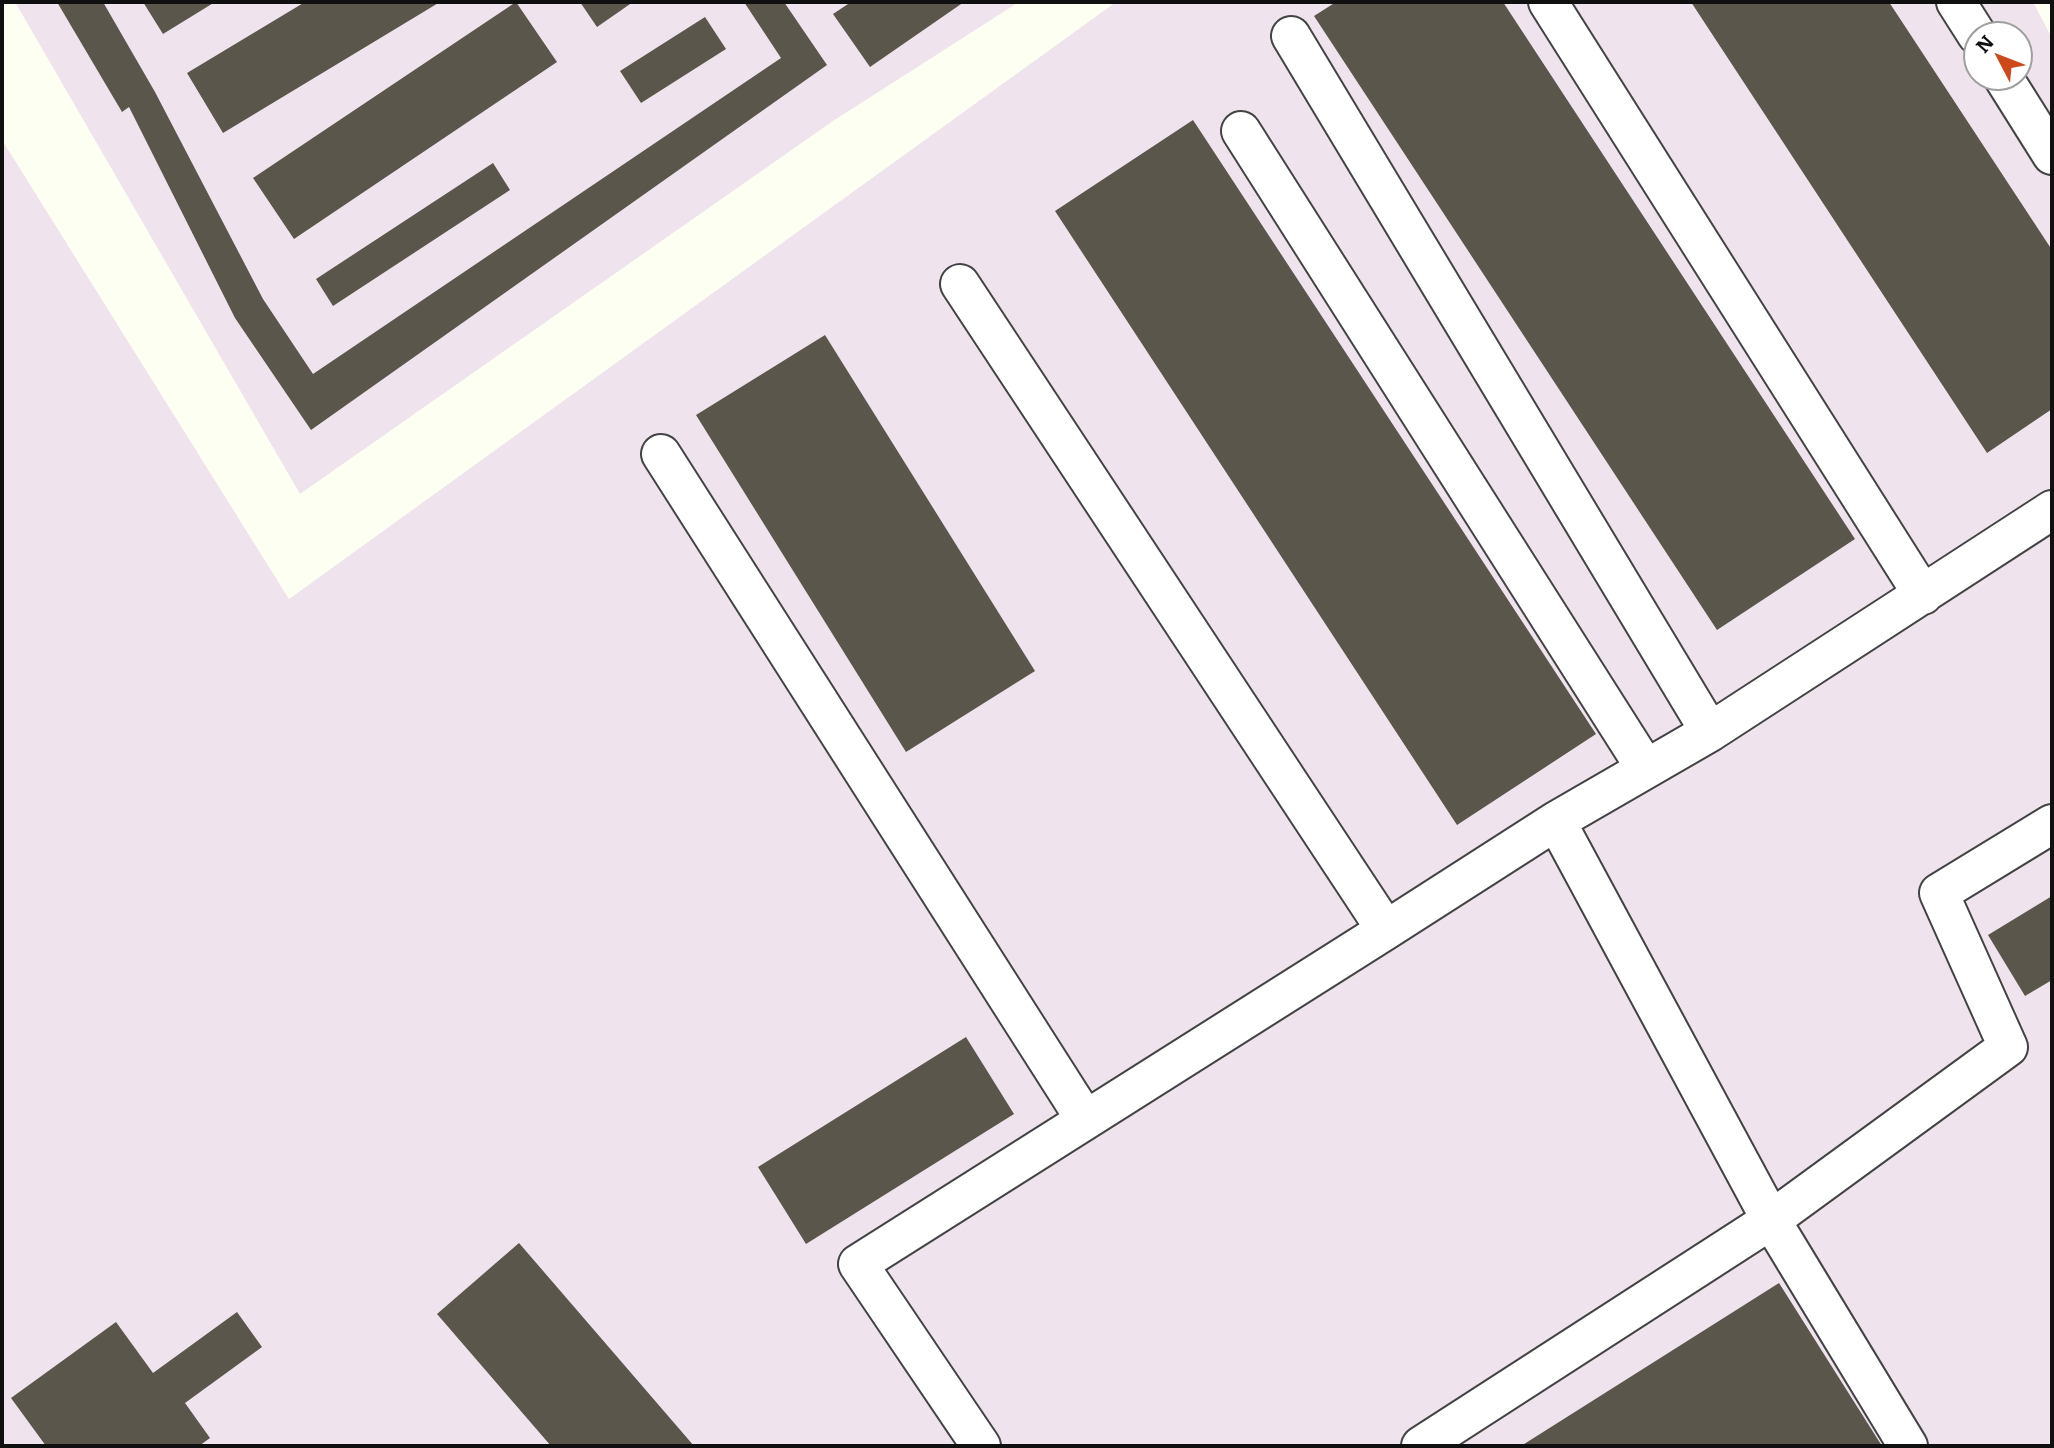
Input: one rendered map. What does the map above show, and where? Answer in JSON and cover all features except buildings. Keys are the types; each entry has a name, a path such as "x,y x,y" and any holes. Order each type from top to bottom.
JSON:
{"lane":[{"path":"1548,2 1923,595"},
{"path":"1956,2 1968,21"},
{"path":"1291,36 1710,732"},
{"path":"2012,91 2052,155"},
{"path":"1241,131 1646,769"},
{"path":"960,284 1386,930"},
{"path":"661,454 1084,1119"},
{"path":"981,1446 858,1264 1556,821 1710,732 2052,510"},
{"path":"1556,821 1771,1220 1908,1446"},
{"path":"1421,1446 1771,1220 2008,1047 1939,893 2052,824"}],"shaded area":[{"path":"15,2 1019,2 833,121 300,494"},
{"path":"1116,2 2033,2 2052,38 2052,1446 2,1446 2,140 289,599"}]}
